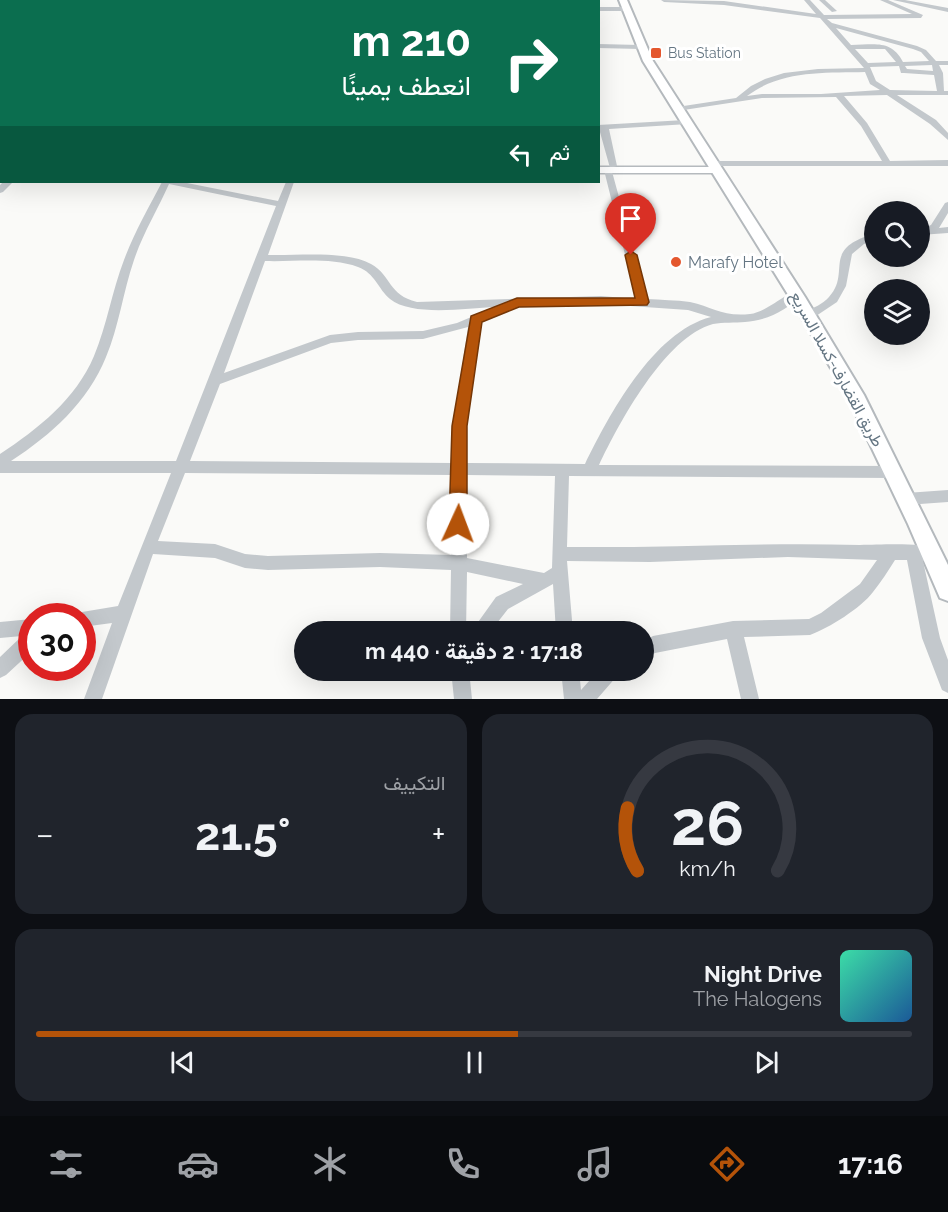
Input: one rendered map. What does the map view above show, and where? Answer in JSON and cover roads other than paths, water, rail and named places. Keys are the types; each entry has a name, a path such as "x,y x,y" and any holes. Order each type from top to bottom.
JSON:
{"highway":[{"name":"طريق القضارف-كسلا السريع","path":"625,5 640,47 681,116 718,167 855,395 894,472 948,590"}],"main road":[{"path":"604,168 718,167"}],"street":[{"path":"664,0 724,3 790,13 815,8 824,2 834,11"},
{"path":"790,13 791,9 795,8 815,8 921,16 883,0"},
{"path":"897,0 948,10"},
{"path":"600,9 625,5"},
{"path":"815,8 834,11 912,12"},
{"path":"815,8 868,69 873,82 933,122 948,138"},
{"path":"830,25 863,33 887,47 905,70 942,89"},
{"path":"838,34 863,33"},
{"path":"848,45 869,40 879,43"},
{"path":"848,45 909,44 948,61"},
{"path":"600,46 640,47"},
{"path":"927,53 937,68 942,89"},
{"path":"741,98 767,79 816,71 937,68 948,61"},
{"path":"937,68 948,74"},
{"path":"881,86 942,89"},
{"path":"642,302 604,168 601,126 681,116 741,98 942,89"},
{"path":"838,94 864,125 888,164"},
{"path":"718,167 948,165"},
{"path":"0,461 39,435 78,393 90,375 99,358 126,268 166,183"},
{"path":"176,183 281,204"},
{"path":"93,699 148,547 179,466 216,381 290,183"},
{"path":"930,229 935,227 948,205"},
{"path":"930,231 948,230"},
{"path":"809,315 830,303 837,295 846,254 864,241"},
{"path":"262,258 361,264 375,273 386,291 397,301 417,306 517,302 642,302 689,306 728,319"},
{"path":"589,470 622,408 659,359 692,329 705,323 759,317 796,294"},
{"path":"216,381 330,339 423,335 475,319 517,302"},
{"path":"458,621 460,426 475,319"},
{"path":"0,467 460,468 739,474 894,472"},
{"path":"562,470 560,554 564,621"},
{"path":"906,499 948,496"},
{"path":"148,547 215,551 245,561 268,563 380,560 457,563 543,580"},
{"path":"560,554 650,555 788,550 932,554"},
{"path":"654,645 733,629 810,627 827,619 866,589 881,572 891,553"},
{"path":"913,553 931,638 948,684"},
{"path":"488,621 502,603 561,572"},
{"path":"96,617 125,613"},
{"path":"0,630 18,628"},
{"path":"733,629 750,699"},
{"path":"0,669 18,652"},
{"path":"461,681 463,699"},
{"path":"571,681 573,699"},
{"path":"585,699 602,681"}],"place":[{"name":"Bus Station","path":"656,53"},
{"name":"Marafy Hotel","path":"676,262"}]}
